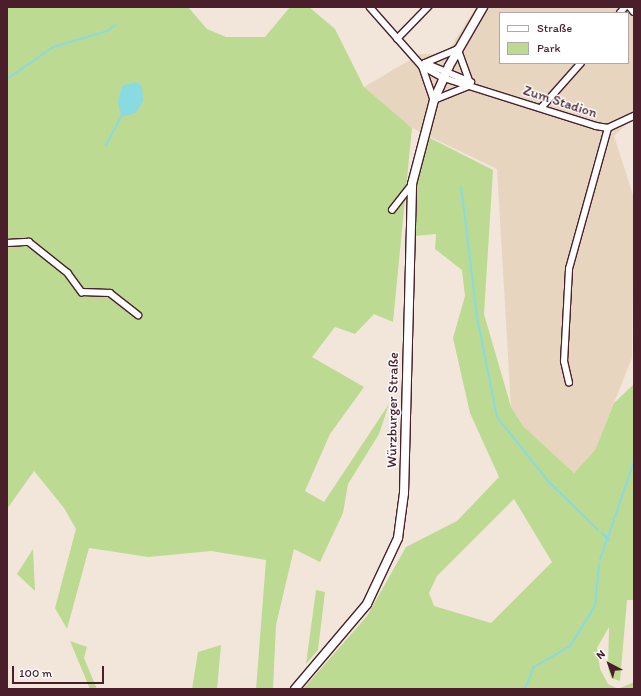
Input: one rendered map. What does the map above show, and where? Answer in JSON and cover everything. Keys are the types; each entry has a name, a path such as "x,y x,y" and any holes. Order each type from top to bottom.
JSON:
{"main road":[{"name":"Würzburger Straße","path":"295,689 367,604 398,538 404,493 412,184 434,100 458,49 483,7"}],"street":[{"path":"370,7 415,59 424,65 434,100 470,84 458,49 424,65"},
{"path":"397,39 428,7"},
{"path":"630,7 634,12"},
{"path":"541,108 580,64"},
{"name":"Zum Stadion","path":"424,65 445,75 478,87 608,128 634,116"},
{"path":"569,384 564,362 569,269 608,128"},
{"path":"392,210 412,184"},
{"path":"7,242 29,242 68,273 82,292 110,293 138,315"}],"shaded area":[{"path":"476,7 634,7 634,117 614,136 634,198 632,358 595,450 574,473 523,426 511,407 497,169 412,128 364,87 420,54 440,54 450,48"}],"green space":[{"path":"7,7 188,7 207,29 226,37 265,37 290,7 309,7 335,29 364,87 412,128 393,322 374,314 355,334 335,327 312,357 364,387 330,434 305,491 324,502 389,404 379,434 348,484 343,513 320,562 294,549 276,625 273,689 256,689 266,560 211,551 148,557 89,548 67,629 55,608 76,529 64,508 34,471 7,509"},
{"path":"428,137 493,170 484,314 511,407 523,426 574,473 595,450 614,403 634,384 634,600 627,600 620,681 611,678 608,668 609,627 597,648 600,669 608,684 618,689 303,689 367,616 406,547 457,521 499,477 470,413 453,338 465,296 462,270 435,249 436,234 414,236 417,183","holes":["514,499 552,562 491,623 434,606 429,593 437,576"]},
{"path":"33,549 35,591 17,574"},
{"path":"316,590 325,592 318,650 306,664"},
{"path":"70,641 87,647 84,658 97,689 90,689"},
{"path":"221,645 217,689 192,689 198,652"},
{"path":"634,682 634,689 618,689"}],"water":[{"path":"136,82 142,86 143,101 136,113 121,117 118,101 122,86"}],"waterway":[{"path":"7,79 53,47 107,31 115,25"},
{"path":"106,145 121,117"},
{"path":"461,186 477,317 497,417 548,481 598,530"},
{"path":"600,560 634,461"},
{"path":"602,533 609,540"},
{"path":"525,689 534,667 570,646 595,606 599,564"}]}
